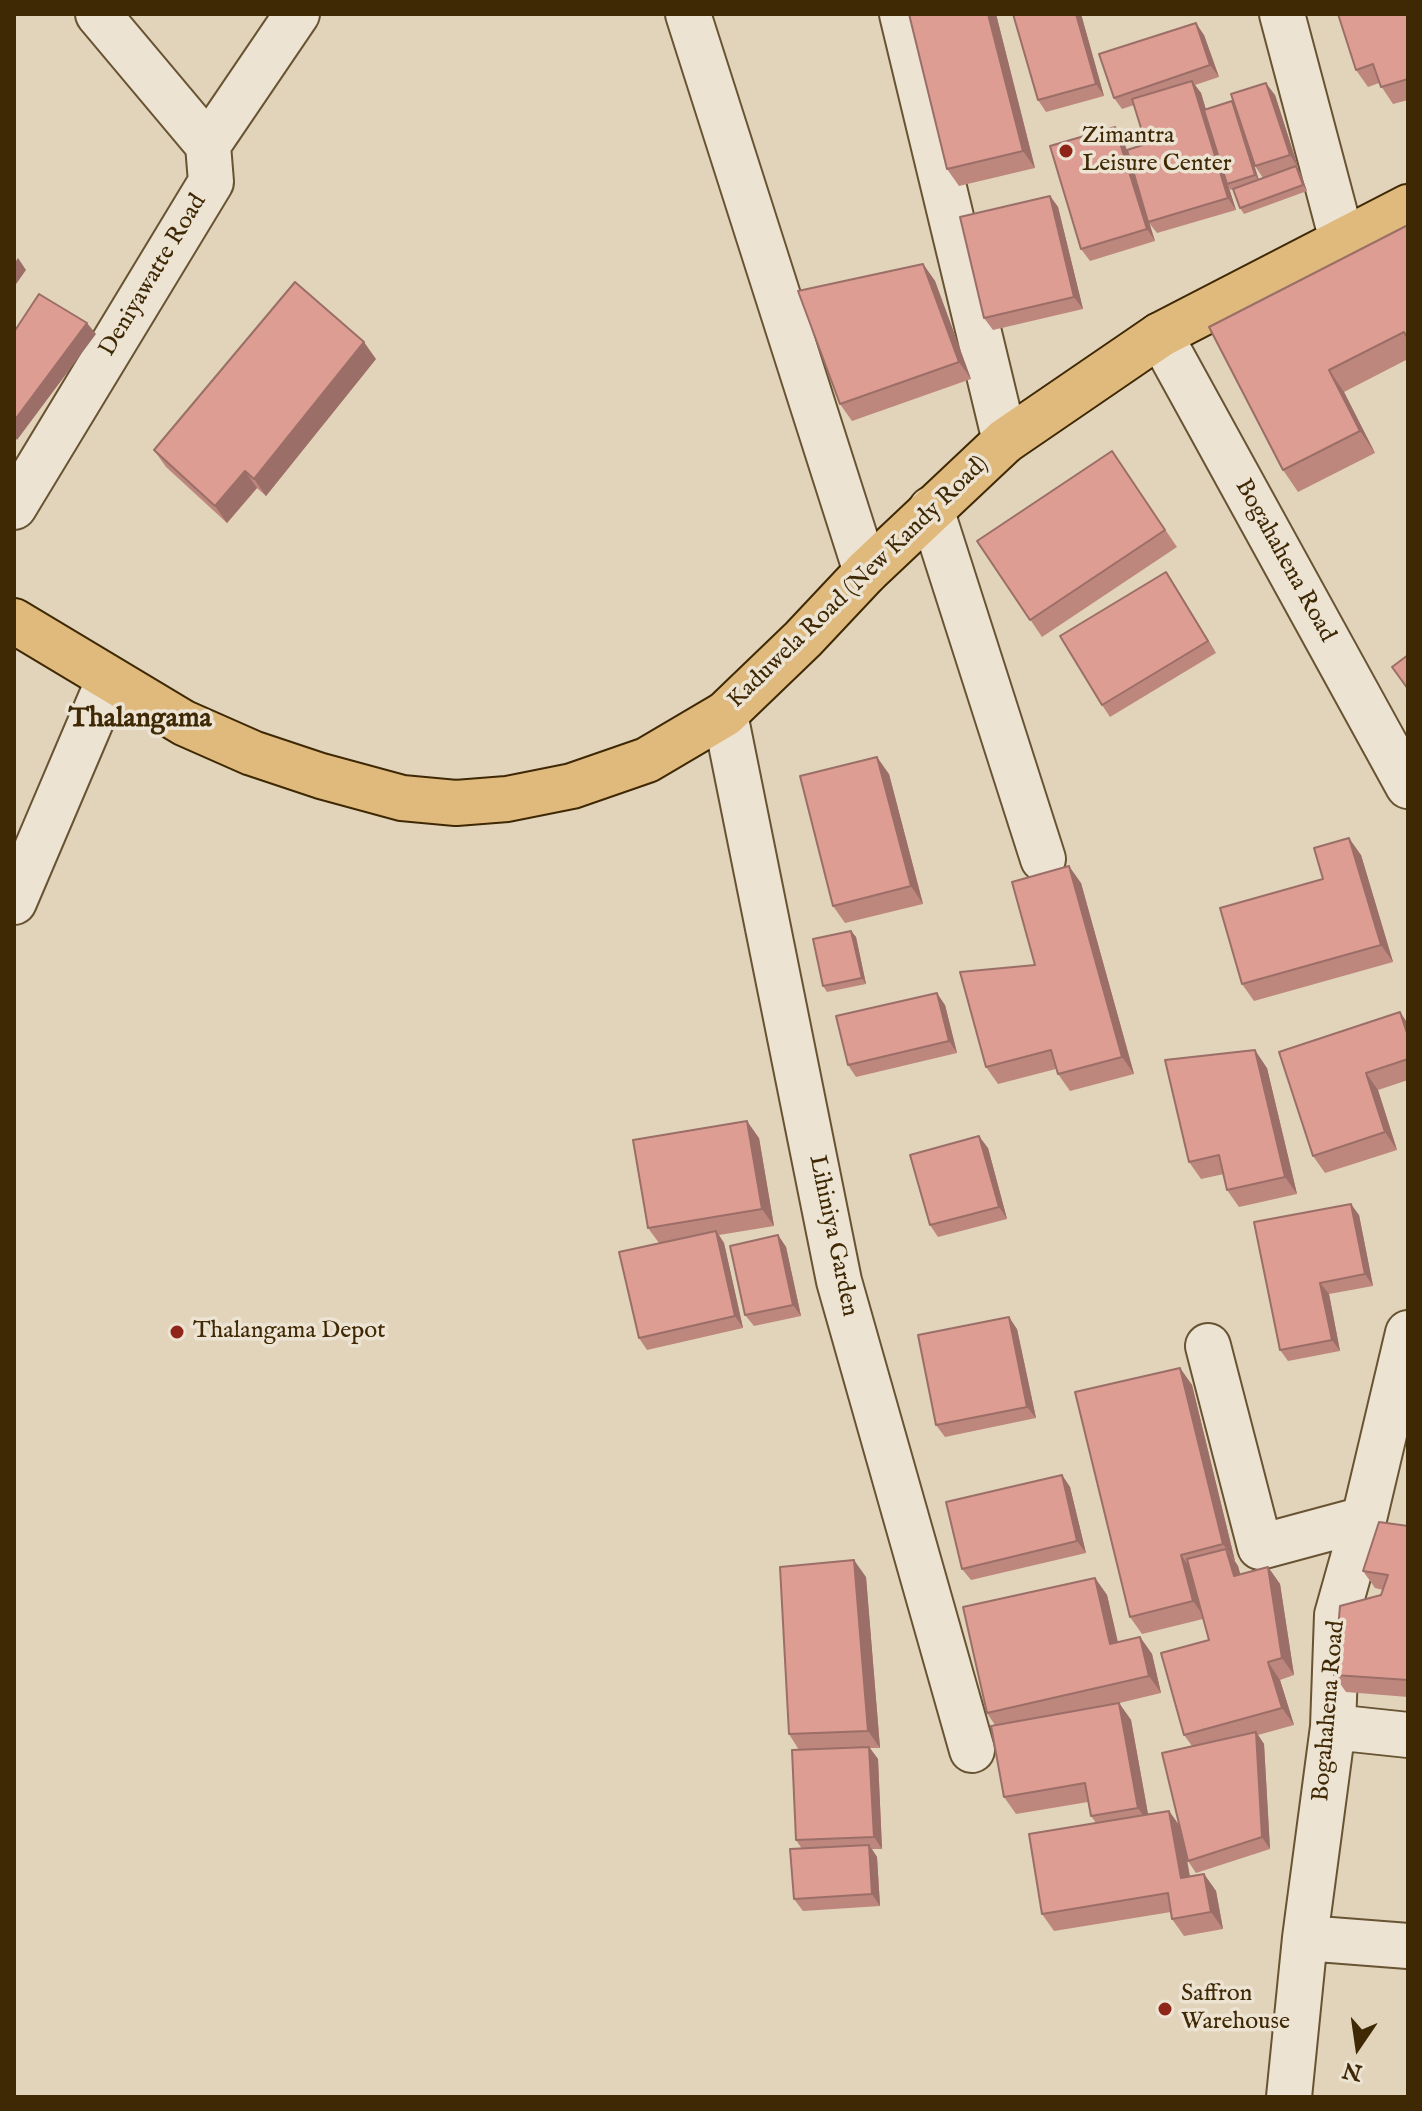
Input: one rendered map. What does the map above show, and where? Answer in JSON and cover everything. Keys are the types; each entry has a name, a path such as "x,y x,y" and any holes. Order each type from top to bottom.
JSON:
{"main road":[{"name":"Kaduwela Road (New Kandy Road)","path":"14,621 184,723 252,753 321,776 402,798 456,803 507,799 572,786 647,760 725,714 803,639 866,572 1005,441 1160,335 1408,207"}],"street":[{"path":"98,14 208,145 297,14"},
{"path":"688,14 866,572"},
{"path":"902,14 1005,441"},
{"path":"1282,14 1342,240"},
{"name":"Deniyawatte Road","path":"14,507 211,182 208,145"},
{"name":"Bogahahena Road","path":"1160,335 1408,786"},
{"path":"931,509 1043,859"},
{"path":"14,902 109,679"},
{"name":"Lihiniya Garden","path":"725,714 839,1281 972,1750"},
{"name":"Bogahahena Road","path":"1289,2097 1305,1938 1333,1727 1337,1615 1364,1519 1408,1333"},
{"path":"1208,1346 1260,1547 1364,1519"},
{"path":"1333,1727 1408,1735"},
{"path":"1305,1938 1408,1946"}],"building":[{"path":"909,14 988,14 1023,151 947,169"},
{"path":"1013,14 1076,14 1096,84 1038,100"},
{"path":"1338,14 1408,14 1408,79 1381,87 1373,64 1356,70"},
{"path":"1196,23 1210,65 1114,98 1099,54"},
{"path":"1192,81 1228,198 1148,222 1127,150 1146,144 1132,99"},
{"path":"1266,83 1290,155 1255,166 1231,94"},
{"path":"1232,101 1255,175 1227,184 1204,110"},
{"path":"1115,127 1147,229 1081,249 1050,146"},
{"path":"1296,166 1303,185 1240,208 1233,189"},
{"path":"1050,196 1074,297 984,318 960,217"},
{"path":"1408,225 1408,339 1404,332 1329,370 1360,431 1283,470 1209,327"},
{"path":"923,264 959,362 840,404 798,291"},
{"path":"295,282 364,342 254,479 245,471 215,506 154,450"},
{"path":"39,294 87,323 14,421 14,332"},
{"path":"1112,451 1165,530 1030,620 977,541"},
{"path":"1166,572 1208,641 1102,705 1060,636"},
{"path":"1408,655 1408,689 1392,667"},
{"path":"877,757 911,886 833,906 800,776"},
{"path":"1349,838 1381,945 1242,984 1220,908 1323,879 1314,848"},
{"path":"1069,866 1122,1057 1058,1074 1051,1050 986,1067 960,972 1035,965 1012,882"},
{"path":"851,931 862,978 823,986 813,939"},
{"path":"937,993 949,1041 848,1065 836,1016"},
{"path":"1400,1012 1408,1036 1408,1059 1366,1073 1385,1132 1313,1156 1279,1052"},
{"path":"1255,1050 1285,1177 1227,1190 1219,1155 1189,1162 1165,1060"},
{"path":"747,1121 762,1209 648,1228 633,1140"},
{"path":"979,1136 999,1207 930,1225 910,1155"},
{"path":"1351,1204 1365,1274 1320,1283 1332,1340 1280,1350 1254,1222"},
{"path":"716,1231 735,1316 639,1338 619,1252"},
{"path":"778,1235 793,1305 745,1315 730,1246"},
{"path":"1009,1317 1027,1407 936,1425 918,1335"},
{"path":"1180,1368 1223,1544 1181,1555 1193,1601 1130,1617 1075,1392"},
{"path":"1062,1475 1077,1541 962,1569 946,1502"},
{"path":"1379,1522 1408,1526 1408,1680 1334,1675 1340,1606 1381,1595 1388,1575 1363,1571"},
{"path":"1226,1549 1234,1576 1268,1567 1282,1658 1268,1662 1282,1708 1184,1735 1161,1653 1209,1640 1187,1559"},
{"path":"854,1560 868,1731 789,1734 780,1567"},
{"path":"1095,1578 1110,1644 1140,1637 1149,1676 987,1713 963,1607"},
{"path":"1119,1703 1138,1808 1091,1816 1085,1783 1004,1797 991,1726"},
{"path":"1256,1732 1262,1837 1188,1861 1162,1753"},
{"path":"869,1747 874,1837 796,1840 792,1750"},
{"path":"1169,1811 1181,1878 1204,1874 1211,1912 1172,1919 1168,1893 1042,1914 1029,1834"},
{"path":"869,1845 872,1894 794,1899 790,1849"}],"place":[{"name":"Zimantra Leisure Center","path":"1066,151"},
{"name":"Thalangama Depot","path":"177,1332"},
{"name":"Saffron Warehouse","path":"1165,2009"}],"district":[{"name":"Thalangama","path":"140,720"}]}
